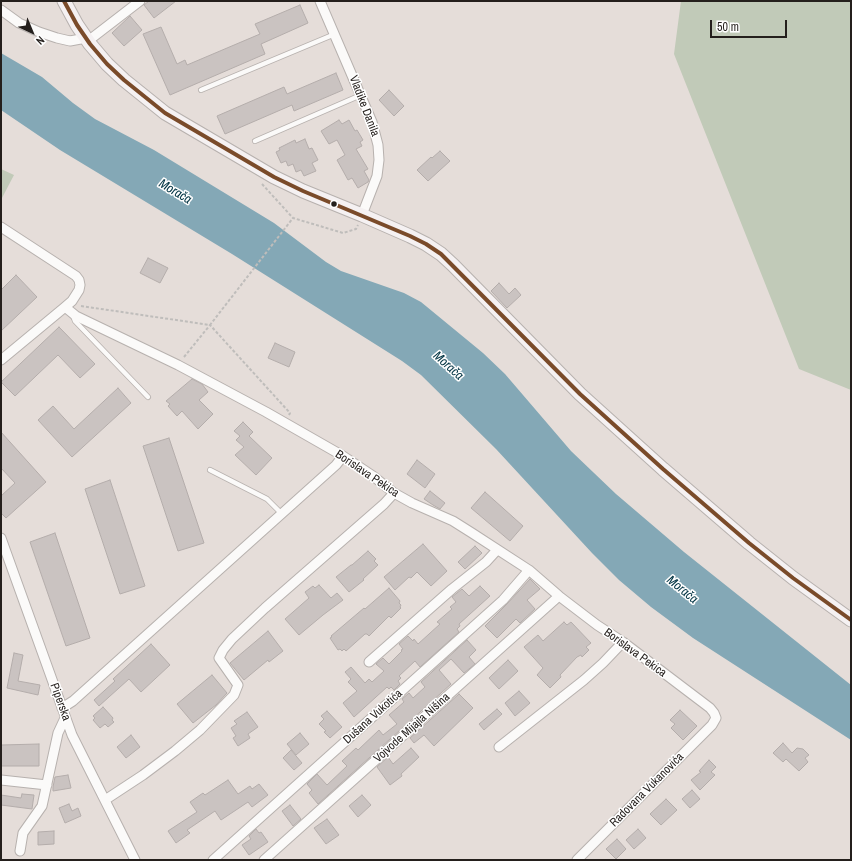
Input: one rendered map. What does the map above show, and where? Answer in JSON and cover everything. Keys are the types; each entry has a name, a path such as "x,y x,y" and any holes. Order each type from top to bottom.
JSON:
{"main road":[{"path":"64,1 74,21 100,56 120,76 176,120 274,177 419,240 445,258 580,394 663,469 754,547 793,578 851,620"}],"street":[{"path":"1,10 19,22 39,32 70,41 87,39 140,1"},
{"name":"Vladike Danila","path":"320,1 376,132 379,160 377,176 362,215"},
{"path":"1,227 76,276 80,285 79,290 72,301 1,360"},
{"name":"Borislava Pekica","path":"65,307 73,314 178,365 286,423 343,456 373,476 394,493 453,522 529,570 559,596 597,625 624,642 710,708 716,718"},
{"path":"62,708 74,702 336,465 343,456"},
{"path":"105,800 143,775 175,751 200,730 234,695 238,685 219,658 223,650 232,639 265,608 384,504 394,493"},
{"name":"Piperska","path":"1,538 72,735 135,860"},
{"path":"369,662 452,589 486,562 497,550"},
{"name":"Dušana Vukotića","path":"213,860 503,600 529,570"},
{"name":"Vojvode Mijajla Nišina","path":"264,860 559,596"},
{"path":"499,747 584,680 603,664 624,642"},
{"path":"20,851 23,833 42,806 58,733 65,718"},
{"name":"Radovana Vukanovića","path":"577,860 710,727 716,718"},
{"path":"1,780 47,785"}],"lane":[{"path":"201,90 335,34"},
{"path":"255,141 361,95"},
{"path":"73,314 75,321 148,397"},
{"path":"210,470 267,500 282,514"}],"path":[{"path":"259,181 293,218 343,233 356,229 362,215"},
{"path":"178,365 293,218"},
{"path":"65,307 75,305 210,325 290,413 286,423"}],"green space":[{"path":"681,1 851,1 851,390 799,369 674,54"},
{"path":"1,169 14,175 2,198 1,198"}],"water":[{"name":"Morača","path":"1,53 42,77 95,119 154,150 274,223 326,262 341,271 404,293 421,302 483,353 505,374 571,451 616,494 684,552 851,685 851,740 693,638 651,607 619,580 592,553 496,449 421,375 402,361 232,254 60,150 1,110"}],"building":[{"path":"149,1 176,1 154,18 144,5"},
{"path":"300,5 308,23 261,44 265,54 170,95 143,34 161,27 177,64 185,60 187,65 260,34 255,24"},
{"path":"130,16 142,30 124,46 112,33"},
{"path":"336,73 343,90 294,111 292,105 225,134 217,116 284,87 287,94"},
{"path":"389,90 404,106 394,116 379,100"},
{"path":"339,120 342,124 349,120 355,131 357,130 363,140 360,142 362,146 356,149 368,169 364,171 369,180 358,188 352,178 348,180 337,160 345,155 337,140 329,144 321,131"},
{"path":"305,139 309,149 312,148 318,160 312,163 316,171 304,176 301,170 296,172 293,164 288,166 286,161 281,163 276,152 280,150 279,148 295,140 296,143"},
{"path":"440,151 450,161 428,181 417,170"},
{"path":"148,258 168,268 160,283 140,273"},
{"path":"16,275 37,297 1,331 1,290"},
{"path":"499,283 509,294 515,288 521,295 507,308 491,291"},
{"path":"59,327 95,364 80,378 58,355 15,396 1,382"},
{"path":"275,343 295,352 289,367 268,358"},
{"path":"192,379 202,384 208,392 199,400 213,414 198,429 182,411 177,416 168,406 170,404 166,401"},
{"path":"118,388 131,403 72,457 38,420 53,406 74,429"},
{"path":"243,422 253,432 249,436 272,458 256,475 235,455 244,447 236,440 240,436 234,431"},
{"path":"1,432 46,482 6,518 1,513 1,496 15,483 1,468"},
{"path":"169,438 204,543 178,551 143,446"},
{"path":"417,460 435,474 425,488 407,474"},
{"path":"110,480 145,586 120,594 85,489"},
{"path":"430,491 445,503 440,509 424,499"},
{"path":"485,492 523,526 510,541 471,508"},
{"path":"55,533 90,638 66,646 30,542"},
{"path":"423,544 447,571 431,586 417,572 395,590 384,577"},
{"path":"475,546 482,553 465,569 458,562"},
{"path":"368,551 376,559 374,561 378,565 363,579 364,580 349,592 336,577"},
{"path":"530,579 540,589 527,600 535,609 520,623 516,619 497,638 485,626"},
{"path":"319,585 331,598 337,593 343,600 299,635 285,619 309,598 305,592 313,586 315,588"},
{"path":"480,586 490,596 459,624 460,626 457,629 459,632 420,667 415,661 399,676 401,678 398,681 400,684 394,690 391,687 389,689 387,687 354,717 343,703 357,691 348,682 351,679 345,672 351,667 365,683 369,679 372,682 384,671 376,664 383,658 389,664 402,651 401,650 403,649 399,644 408,636 413,641 414,639 418,644 440,624 437,622 452,609 450,607 456,602 452,597 462,589 469,596"},
{"path":"389,588 400,601 399,603 401,608 391,618 389,616 369,636 365,634 346,651 344,649 342,651 340,649 338,650 330,638 332,637 331,636"},
{"path":"564,622 567,625 571,622 591,643 586,647 589,650 582,657 581,655 577,657 550,688 537,675 543,668 524,647 538,635 543,641"},
{"path":"268,631 283,651 269,662 268,660 244,680 230,663"},
{"path":"467,640 476,650 469,657 475,664 464,673 451,659 439,670 451,684 318,804 309,793 312,790 307,784 317,774 327,785 347,766 342,761 356,748 358,750 379,730 383,735 397,724 389,715 404,702 402,699 409,693 413,698 425,687 421,682"},
{"path":"151,644 170,665 141,692 129,679 99,706 94,700 115,681 113,679"},
{"path":"14,653 23,655 18,681 40,685 38,695 7,688"},
{"path":"508,660 518,671 499,689 489,678"},
{"path":"212,675 227,693 216,705 193,723 177,704"},
{"path":"519,691 530,703 515,716 505,703"},
{"path":"459,694 473,708 434,746 424,735 414,743 410,738"},
{"path":"103,707 113,718 112,720 114,722 108,727 105,724 100,728 93,720 95,718 93,716"},
{"path":"497,709 502,714 484,730 479,724"},
{"path":"680,710 697,726 683,740 671,728 675,724 670,720"},
{"path":"327,711 342,727 330,738 319,724 324,719 321,716"},
{"path":"247,712 258,727 248,734 250,738 238,746 233,738 236,736 231,728 237,724 234,721"},
{"path":"300,733 309,744 296,755 287,744"},
{"path":"131,735 140,747 126,758 117,747"},
{"path":"783,743 792,753 797,748 803,749 809,755 805,758 808,762 799,771 786,759 783,762 773,753"},
{"path":"39,744 39,766 1,766 1,745"},
{"path":"411,748 419,757 401,774 402,776 390,785 377,767 388,757 393,764"},
{"path":"291,750 302,763 294,770 283,758"},
{"path":"709,760 716,767 711,772 715,775 700,790 691,780 701,772 699,771"},
{"path":"68,775 71,788 53,791 55,777"},
{"path":"228,780 238,794 250,786 252,789 259,784 268,795 252,807 248,802 221,820 215,811 187,830 190,833 176,843 168,831 197,812 190,802 203,793 205,795"},
{"path":"692,790 700,799 690,808 682,799"},
{"path":"22,794 34,795 32,809 1,805 1,795 21,798"},
{"path":"362,795 371,805 358,817 349,806"},
{"path":"666,799 677,810 661,825 650,814"},
{"path":"69,804 72,811 78,808 81,816 65,823 59,808"},
{"path":"290,805 301,819 293,826 282,811"},
{"path":"327,819 339,835 326,844 314,828"},
{"path":"256,829 259,833 261,832 268,842 249,855 242,845 251,839 249,836"},
{"path":"638,829 646,838 634,849 626,840"},
{"path":"54,831 54,844 38,845 38,832"},
{"path":"617,839 626,849 616,859 606,849"}],"transit line":[{"path":"64,1 77,25 90,44 107,64 124,80 165,113 274,177 303,191 410,236 441,254 580,394 663,469 749,543 793,578 851,620"}]}
